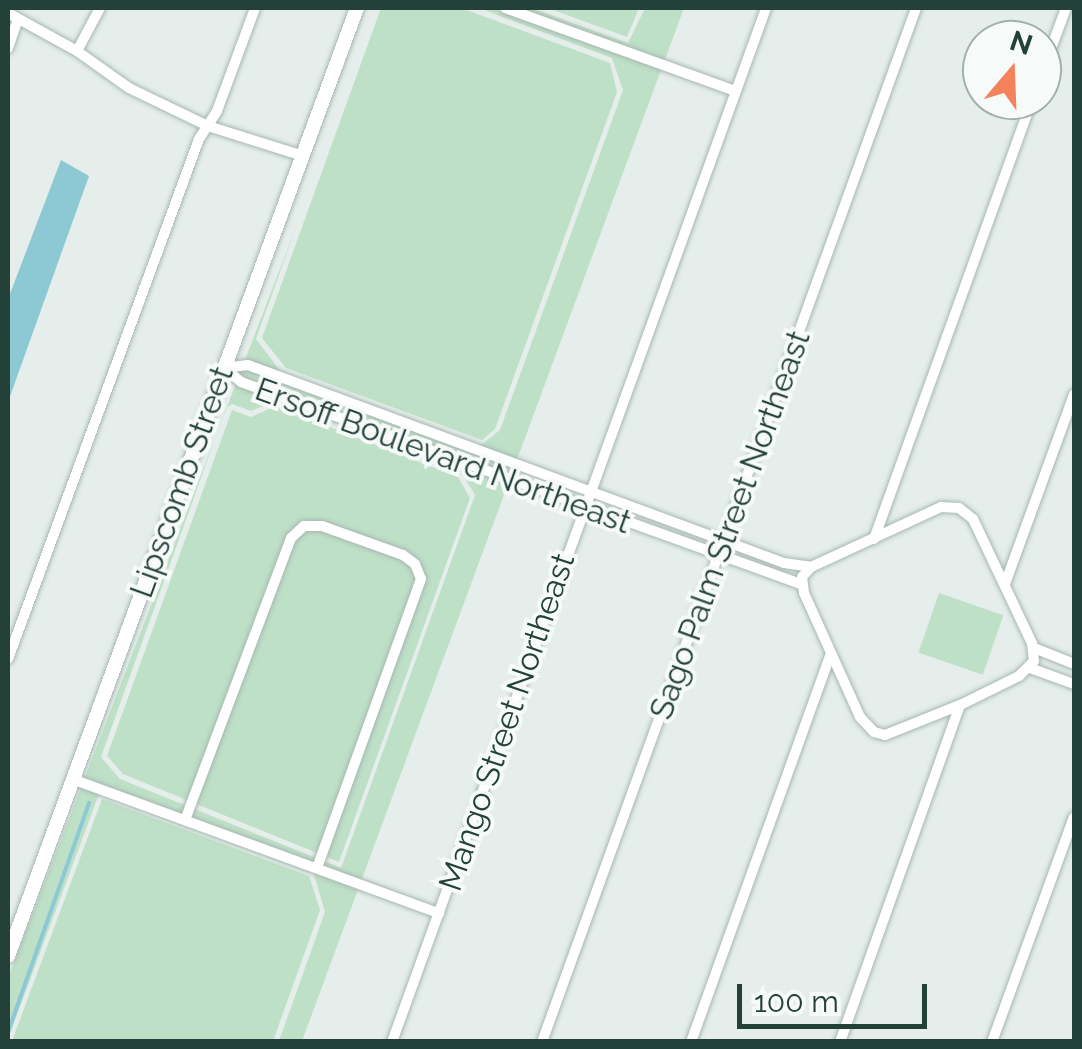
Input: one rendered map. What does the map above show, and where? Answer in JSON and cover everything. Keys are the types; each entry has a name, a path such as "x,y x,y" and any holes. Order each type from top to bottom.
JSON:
{"street":[{"path":"77,51 100,8"},
{"path":"8,659 255,8"},
{"name":"Lipscomb Street","path":"8,956 356,8"},
{"path":"505,8 735,91"},
{"name":"Mango Street Northeast","path":"392,1042 766,8"},
{"name":"Sago Palm Street Northeast","path":"542,1042 916,8"},
{"path":"8,48 13,16 77,51 129,88 208,126 300,155"},
{"path":"874,539 1025,120"},
{"name":"Ersoff Boulevard Northeast","path":"224,368 248,365 784,563 811,566"},
{"name":"Ersoff Boulevard Northeast","path":"224,368 241,382 801,584"},
{"path":"320,410 325,394"},
{"path":"1005,584 1074,394"},
{"path":"440,454 445,438"},
{"path":"1030,668 1034,648 973,519 959,508 941,507 811,566 801,584 860,716 874,732 898,733 1030,668 1074,684"},
{"path":"185,820 290,538 311,525 404,555 415,564 421,579 317,868"},
{"path":"1034,648 1074,664"},
{"path":"691,1042 831,652"},
{"path":"840,1042 960,705"},
{"path":"72,780 440,912"},
{"path":"992,1042 1074,817"}],"green space":[{"path":"381,8 461,8 610,63 617,92 495,429 482,440 286,368 262,338"},
{"path":"479,8 531,8 628,43 645,8 684,8 302,1041 279,1041 325,912 313,871 99,794 8,1039 8,978 218,431 101,757 120,779 341,868 475,495 461,472 278,400 251,411 232,404 227,407 296,227 256,339 281,372 480,446 500,430 623,90 612,58"},
{"path":"548,8 639,8 627,37"},
{"path":"276,406 458,477 470,498 339,862 123,774 107,756 232,410 251,417"},
{"path":"939,593 1003,615 983,675 918,653"},
{"path":"102,799 309,876 320,910 273,1041 12,1041"}],"water":[{"path":"61,160 89,176 8,402 8,299"}],"waterway":[{"path":"8,1032 89,803"}]}
